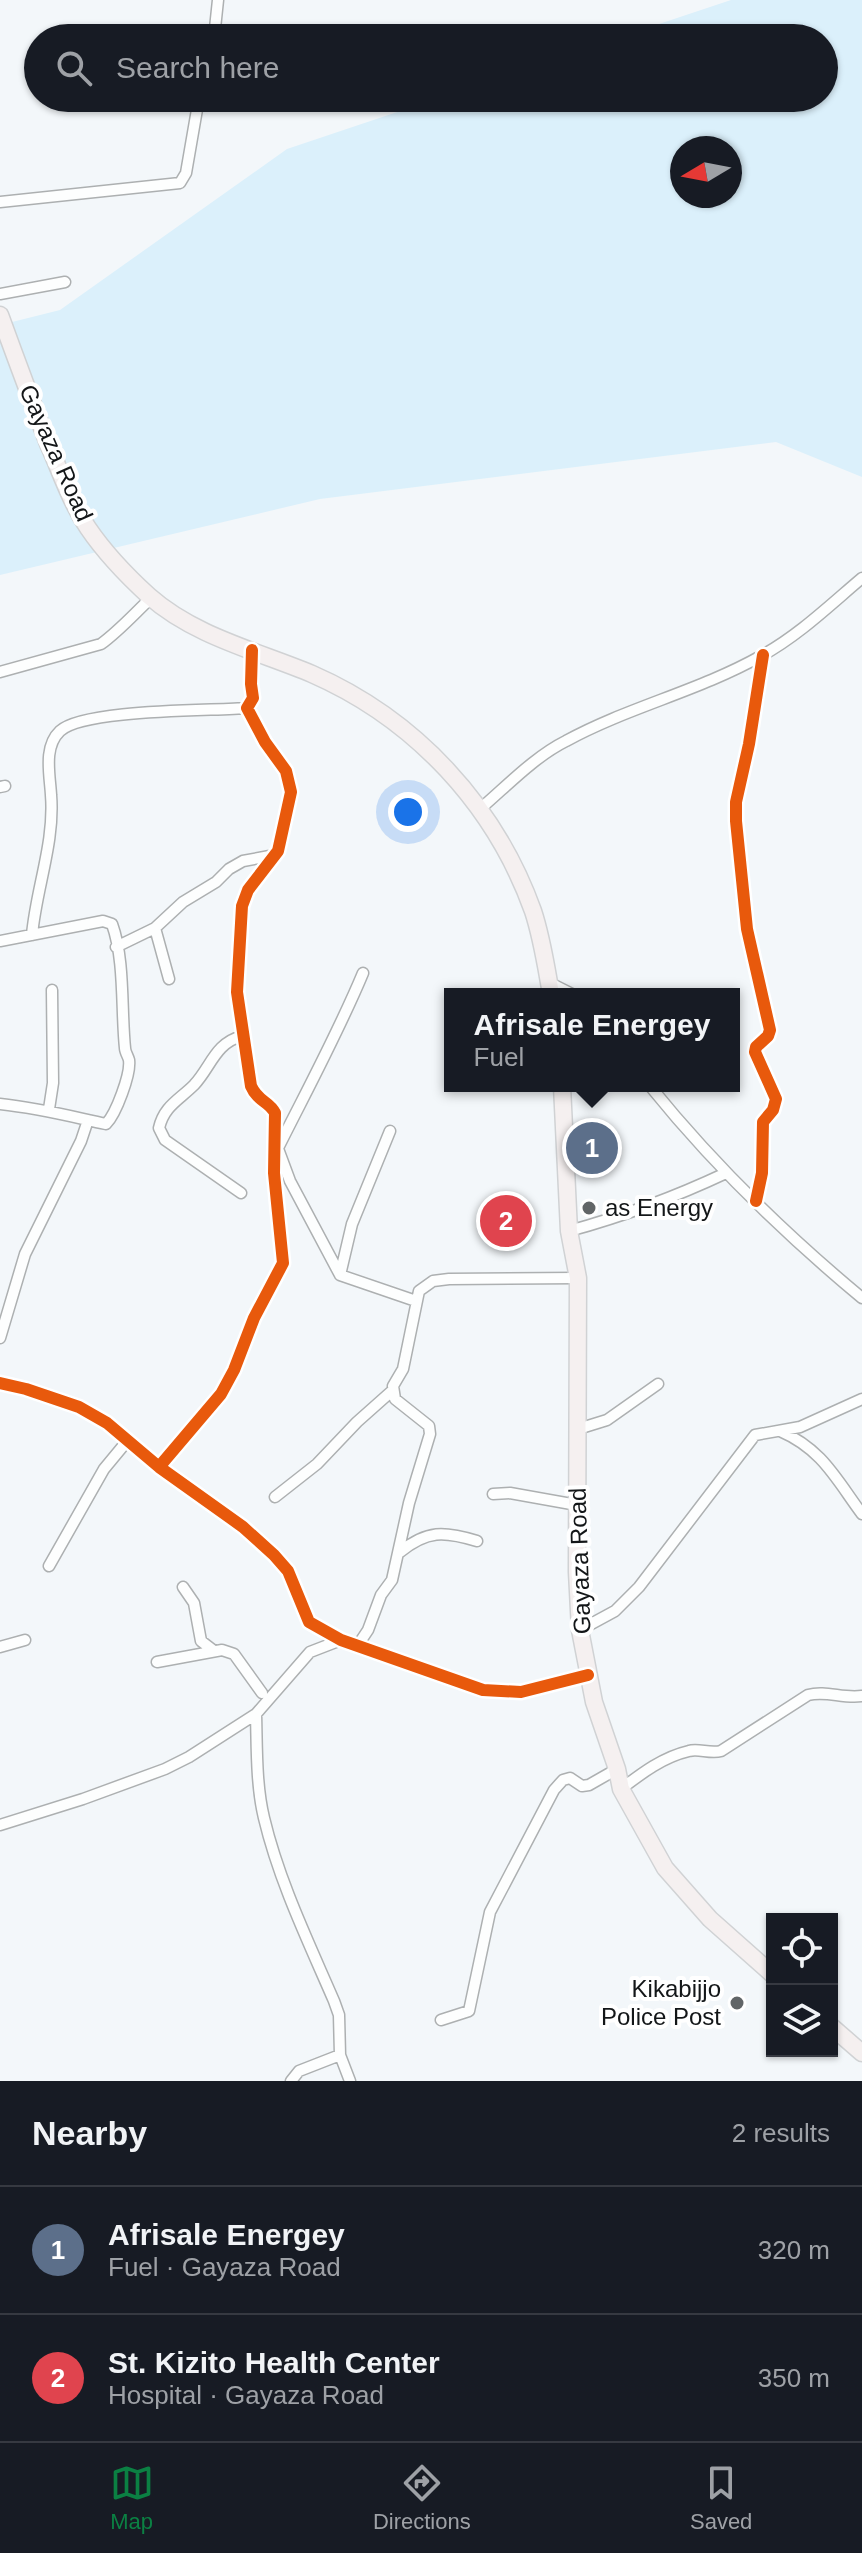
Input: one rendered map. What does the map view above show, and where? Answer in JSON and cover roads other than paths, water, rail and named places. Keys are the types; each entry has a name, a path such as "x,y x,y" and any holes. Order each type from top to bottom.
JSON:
{"main road":[{"name":"Gayaza Road","path":"0,315 58,466 88,527 121,569 151,598 206,632 314,675 387,716 432,754 480,809 504,846 533,911 550,988"},
{"name":"Gayaza Road","path":"562,1092 569,1231 578,1278 580,1630 588,1675 621,1789 665,1868 710,1919 766,1969"},
{"path":"838,2032 862,2053"}],"street":[{"path":"215,24 218,0"},
{"path":"0,202 180,183 186,173 197,112"},
{"path":"0,294 65,282"},
{"path":"480,809 542,756 565,741 668,699 763,655 798,631 862,578"},
{"path":"0,672 101,644 151,598"},
{"path":"247,708 253,698 252,650"},
{"path":"756,1201 762,1173 763,1122 773,1110 776,1099 755,1052 770,1030 747,929 736,802 763,655"},
{"path":"159,1467 221,1394 254,1318 283,1263 274,1173 277,1144 275,1113 258,1099 251,1086 237,992 242,906 248,890 278,851 291,792 286,771 265,742 247,708"},
{"path":"32,935 52,800 49,757 53,740 59,732 71,723 138,712 247,708"},
{"path":"116,947 155,928 183,902 216,882 229,869 243,861 275,855"},
{"path":"0,941 108,921 114,929 124,1008 125,1052 129,1061 123,1088 112,1118 106,1124 49,1109 0,1104"},
{"path":"155,928 169,979"},
{"path":"363,973 348,1013 277,1144 290,1181 340,1275 416,1301"},
{"path":"49,1109 53,1083 52,990"},
{"path":"241,1193 165,1140 159,1128 163,1113 196,1083 223,1045 242,1036"},
{"path":"655,1092 726,1173 862,1298"},
{"path":"0,1338 25,1254 81,1141 88,1120"},
{"path":"340,1275 352,1224 390,1131"},
{"path":"569,1231 618,1218 726,1173"},
{"path":"275,1497 317,1464 393,1390 403,1369 416,1301 423,1286 433,1281 578,1278"},
{"path":"0,1383 79,1407 107,1423 159,1467 243,1527 274,1555 288,1571 309,1622 341,1640 483,1690 521,1692 588,1675"},
{"path":"578,1429 607,1420 658,1384"},
{"path":"358,1645 368,1630 381,1595 392,1580 409,1503 430,1434 429,1426 395,1399 393,1390"},
{"path":"580,1630 615,1611 639,1587 755,1435 800,1427 862,1399"},
{"path":"778,1430 798,1439 828,1464 862,1514"},
{"path":"49,1566 104,1469 128,1440"},
{"path":"493,1494 521,1494 577,1505"},
{"path":"400,1552 415,1539 427,1534 443,1533 477,1541"},
{"path":"183,1587 194,1603 201,1641 214,1651"},
{"path":"0,1647 25,1640"},
{"path":"0,1825 165,1769 256,1714 305,1656 319,1647 341,1640"},
{"path":"157,1662 214,1651 234,1654 262,1693"},
{"path":"621,1789 648,1768 690,1750 704,1753 721,1751 808,1695 817,1692 839,1697 862,1696"},
{"path":"256,1714 263,1816 283,1882 339,2015 340,2055 350,2081"},
{"path":"441,2020 469,2011 490,1912 554,1790 563,1780 570,1778 582,1786 589,1785 617,1769"},
{"path":"291,2081 299,2071 340,2055"}],"place":[{"name":"Afrisale Energey","path":"592,1148"},
{"name":"as Energy","path":"589,1208"},
{"name":"St. Kizito Health Center","path":"506,1221"},
{"name":"Kikabijjo Police Post","path":"737,2003"}]}
